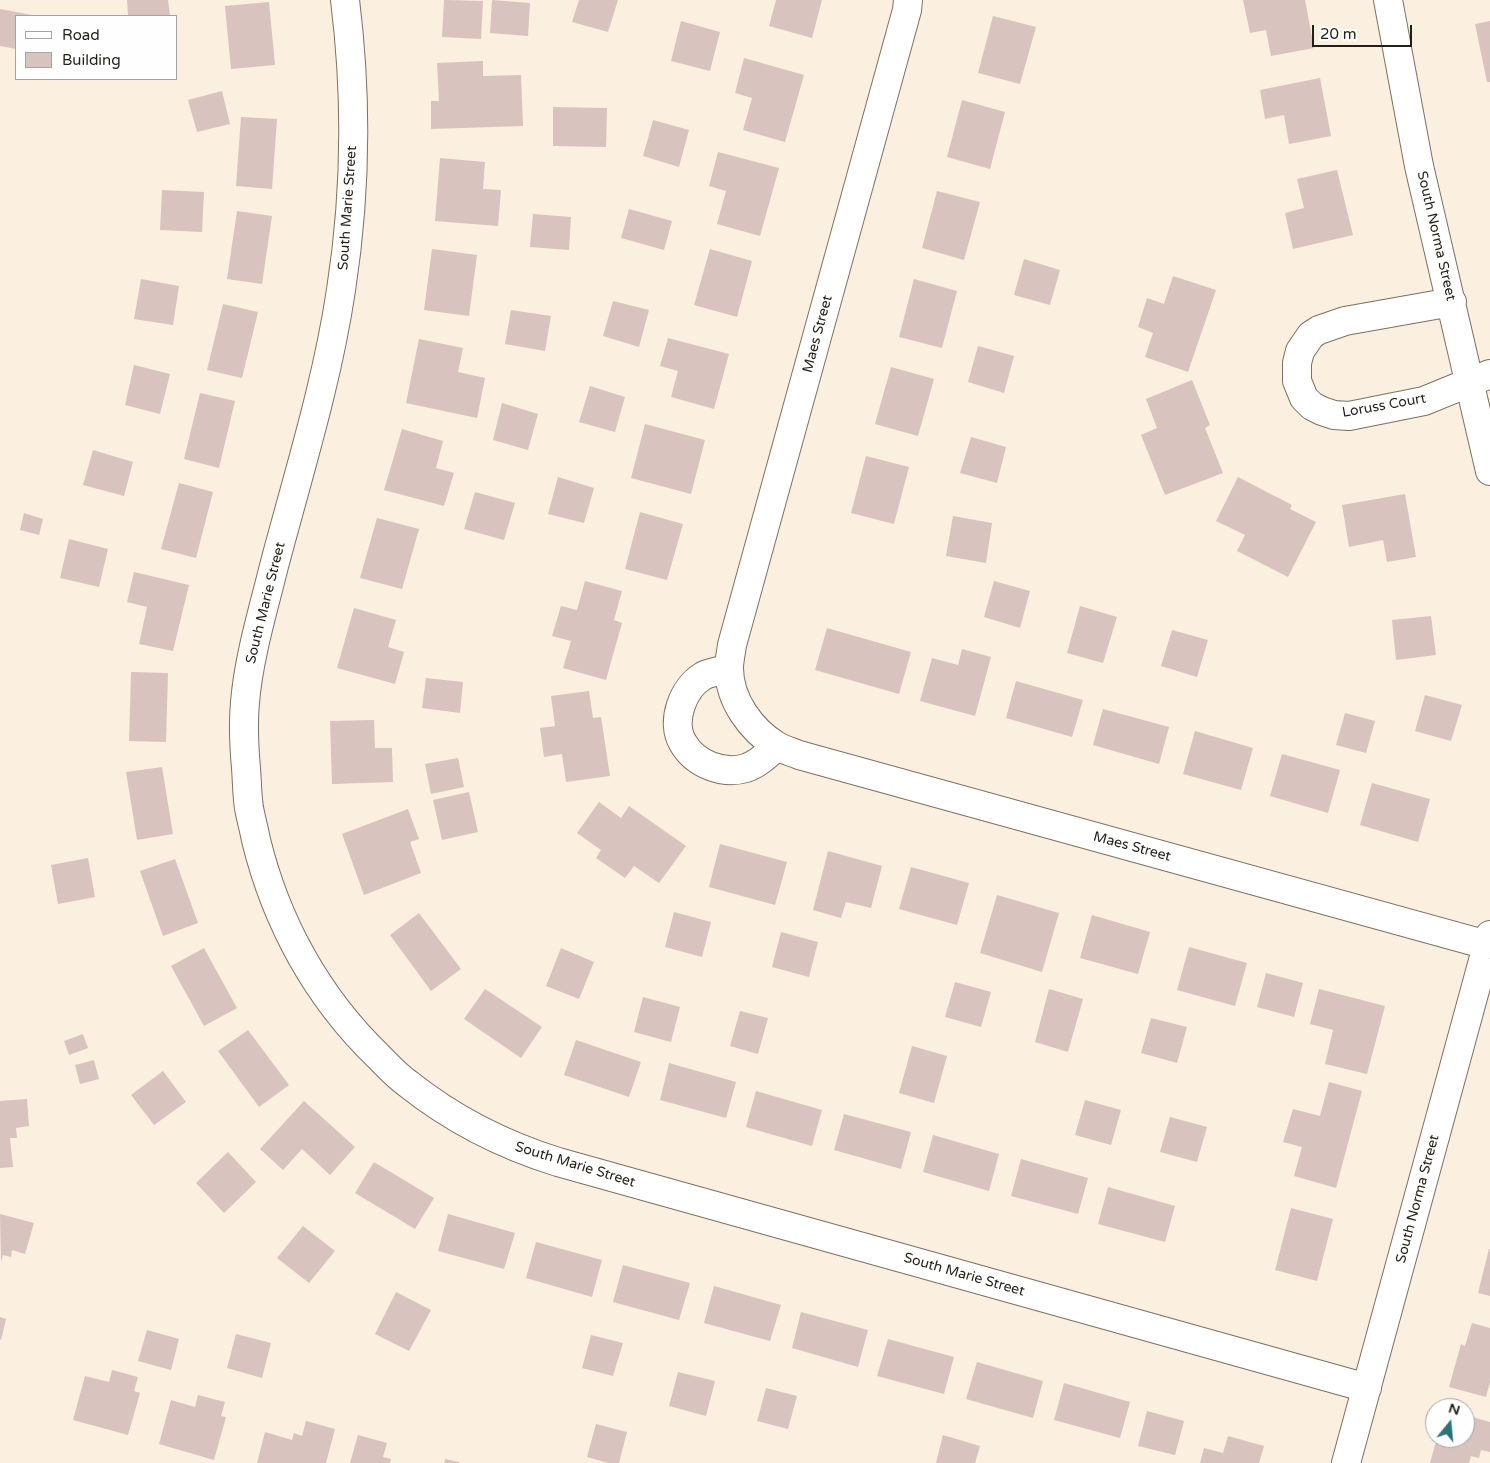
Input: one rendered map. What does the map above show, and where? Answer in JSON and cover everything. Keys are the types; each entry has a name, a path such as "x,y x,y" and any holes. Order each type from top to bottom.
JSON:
{"street":[{"name":"South Marie Street","path":"345,0 351,46 354,130 350,214 341,291 326,372 253,648 245,702 244,742 249,809 264,873 288,934 314,980 357,1036 405,1082 460,1120 528,1153 1367,1388"},
{"name":"Maes Street","path":"908,0 907,10 732,645 729,669 733,692 741,709 753,725 777,746 799,756 1489,940"},
{"name":"South Norma Street","path":"1388,0 1419,166 1452,302 1480,379 1490,471"},
{"name":"Loruss Court","path":"1452,302 1345,321 1318,330 1305,341 1300,351 1297,363 1297,381 1304,398 1312,406 1334,415 1349,416 1424,401 1480,379"},
{"path":"729,669 701,677 686,693 680,705 678,725 682,742 697,760 719,769 744,768 758,762 777,746"},
{"name":"South Norma Street","path":"1346,1463 1489,940"}],"building":[{"path":"127,0 168,0 170,15 128,15"},
{"path":"444,0 483,1 481,39 442,37"},
{"path":"492,0 530,3 528,36 490,33"},
{"path":"579,0 618,0 608,32 572,22"},
{"path":"776,0 822,0 812,38 769,26"},
{"path":"1243,0 1305,0 1314,48 1271,56 1266,30 1250,33"},
{"path":"269,2 275,65 231,69 225,6"},
{"path":"0,9 32,15 15,15 15,49 0,46"},
{"path":"993,16 1036,27 1020,84 978,73"},
{"path":"681,21 720,32 710,71 671,61"},
{"path":"1490,21 1490,82 1487,82 1475,24"},
{"path":"744,58 804,75 785,142 743,130 752,98 735,93"},
{"path":"483,61 483,76 521,75 523,126 431,129 431,101 439,101 437,63"},
{"path":"1320,78 1331,136 1289,144 1284,115 1265,119 1260,90"},
{"path":"222,91 230,124 197,132 188,100"},
{"path":"962,100 1005,112 990,169 947,157"},
{"path":"553,107 607,108 606,147 553,146"},
{"path":"241,117 277,119 272,189 236,186"},
{"path":"653,120 689,130 679,167 643,156"},
{"path":"718,152 779,168 760,236 717,224 726,191 709,186"},
{"path":"440,158 485,162 483,189 501,190 498,226 435,221"},
{"path":"1337,170 1353,235 1293,249 1285,213 1304,208 1297,179"},
{"path":"162,190 204,192 202,232 160,230"},
{"path":"937,191 980,202 964,260 922,248"},
{"path":"629,209 672,221 664,250 621,238"},
{"path":"237,211 272,216 262,284 227,279"},
{"path":"533,214 571,217 569,250 530,247"},
{"path":"432,249 477,255 469,316 424,310"},
{"path":"710,249 752,261 737,317 694,305"},
{"path":"1024,259 1060,270 1050,305 1014,295"},
{"path":"1173,276 1216,290 1188,372 1145,357 1153,333 1138,327 1147,298 1164,304"},
{"path":"141,279 179,286 173,325 134,319"},
{"path":"914,279 957,291 942,348 899,337"},
{"path":"613,301 649,310 639,347 603,336"},
{"path":"223,304 258,312 242,378 207,370"},
{"path":"511,310 551,316 545,351 505,344"},
{"path":"668,338 729,354 714,409 671,397 678,371 660,366"},
{"path":"419,339 463,348 458,372 485,378 477,418 406,403"},
{"path":"978,346 1014,356 1004,393 968,382"},
{"path":"134,365 170,374 160,414 125,405"},
{"path":"891,367 934,379 918,436 875,424"},
{"path":"1192,380 1210,425 1205,428 1223,473 1165,495 1141,435 1157,428 1146,399"},
{"path":"590,386 625,397 615,432 579,422"},
{"path":"200,393 235,401 219,468 184,459"},
{"path":"502,403 538,414 528,450 493,440"},
{"path":"645,424 705,440 691,494 631,478"},
{"path":"402,429 443,441 436,468 454,473 444,506 384,490"},
{"path":"971,437 1006,447 997,483 960,473"},
{"path":"93,450 133,462 124,496 83,485"},
{"path":"866,456 909,467 894,524 851,513"},
{"path":"558,477 594,488 584,523 548,514"},
{"path":"1238,477 1292,505 1290,509 1316,522 1288,577 1237,551 1245,535 1216,521"},
{"path":"179,483 213,492 196,558 161,549"},
{"path":"475,492 515,503 504,540 464,529"},
{"path":"1405,494 1416,557 1387,562 1383,540 1349,547 1342,505"},
{"path":"640,512 683,524 667,580 625,569"},
{"path":"24,513 43,519 39,535 20,530"},
{"path":"953,516 992,523 986,563 946,556"},
{"path":"377,518 419,529 402,589 360,578"},
{"path":"69,539 108,549 99,587 60,578"},
{"path":"134,572 189,585 173,651 139,644 147,607 127,602"},
{"path":"585,581 622,591 614,620 622,623 606,680 563,668 571,641 552,636 561,606 577,610"},
{"path":"994,581 1030,591 1020,628 984,617"},
{"path":"1080,606 1117,617 1103,663 1067,653"},
{"path":"354,608 396,620 388,647 404,652 395,684 337,668"},
{"path":"1431,616 1436,655 1396,660 1392,620"},
{"path":"827,628 911,652 899,694 815,670"},
{"path":"1172,630 1208,640 1197,677 1161,666"},
{"path":"962,649 991,657 975,716 920,701 932,658 958,665"},
{"path":"131,672 168,673 166,742 129,741"},
{"path":"426,678 463,682 460,713 422,708"},
{"path":"1016,681 1083,700 1072,737 1006,718"},
{"path":"589,691 593,718 601,717 610,776 566,782 562,754 544,757 540,728 555,726 551,696"},
{"path":"1425,695 1462,705 1451,741 1415,731"},
{"path":"1103,709 1169,727 1159,764 1093,745"},
{"path":"1345,713 1375,721 1366,753 1336,745"},
{"path":"374,720 375,748 392,748 393,782 332,784 330,721"},
{"path":"1195,731 1253,748 1241,790 1183,774"},
{"path":"1282,754 1340,770 1328,813 1270,796"},
{"path":"458,758 464,787 431,794 425,764"},
{"path":"162,767 173,834 137,840 126,772"},
{"path":"1372,783 1430,799 1418,842 1360,825"},
{"path":"469,792 478,832 442,840 433,800"},
{"path":"599,802 621,818 629,806 686,846 659,883 634,866 625,878 596,858 601,850 577,833"},
{"path":"408,809 419,839 410,842 421,873 364,895 342,834"},
{"path":"720,844 787,862 775,905 709,887"},
{"path":"828,851 882,866 871,908 846,902 841,918 813,910"},
{"path":"88,858 95,897 58,904 51,865"},
{"path":"175,859 198,923 163,936 140,871"},
{"path":"911,867 969,883 957,925 899,909"},
{"path":"997,895 1059,913 1042,972 980,953"},
{"path":"674,912 711,922 702,957 665,947"},
{"path":"419,913 461,969 431,991 390,935"},
{"path":"1092,915 1150,932 1138,974 1080,958"},
{"path":"781,932 818,942 809,977 772,967"},
{"path":"1189,947 1247,963 1235,1006 1177,990"},
{"path":"204,948 237,1008 204,1026 171,966"},
{"path":"561,948 594,962 579,999 546,986"},
{"path":"1266,973 1303,983 1294,1017 1257,1007"},
{"path":"955,982 991,992 981,1027 945,1017"},
{"path":"485,989 542,1027 521,1058 464,1019"},
{"path":"1049,989 1083,999 1068,1052 1035,1042"},
{"path":"1319,989 1385,1006 1367,1074 1325,1064 1333,1030 1310,1024"},
{"path":"643,997 680,1007 671,1042 634,1032"},
{"path":"740,1011 768,1018 758,1054 730,1046"},
{"path":"1151,1018 1187,1027 1177,1063 1141,1053"},
{"path":"248,1030 289,1085 259,1107 218,1051"},
{"path":"83,1034 88,1048 69,1055 64,1041"},
{"path":"576,1040 641,1062 629,1097 564,1075"},
{"path":"912,1046 947,1056 934,1103 899,1093"},
{"path":"94,1060 99,1079 80,1084 75,1065"},
{"path":"669,1063 736,1082 726,1118 660,1100"},
{"path":"163,1071 186,1102 154,1125 131,1095"},
{"path":"1329,1082 1362,1091 1336,1188 1294,1176 1302,1147 1283,1142 1293,1109 1320,1116"},
{"path":"756,1091 822,1110 812,1146 746,1127"},
{"path":"27,1099 29,1126 16,1128 17,1138 10,1138 13,1167 0,1168 0,1101"},
{"path":"1085,1100 1121,1110 1111,1145 1075,1135"},
{"path":"304,1101 355,1147 330,1175 302,1149 283,1170 260,1149"},
{"path":"844,1114 911,1132 901,1169 834,1150"},
{"path":"1170,1117 1207,1127 1197,1162 1160,1152"},
{"path":"933,1135 999,1154 989,1191 923,1172"},
{"path":"228,1152 256,1182 224,1213 196,1183"},
{"path":"1021,1159 1088,1178 1078,1214 1011,1196"},
{"path":"374,1162 434,1198 415,1229 355,1193"},
{"path":"1108,1187 1175,1206 1165,1242 1098,1224"},
{"path":"1291,1208 1333,1219 1317,1281 1275,1270"},
{"path":"0,1214 34,1223 25,1254 12,1250 11,1257 3,1255 1,1262"},
{"path":"448,1214 515,1233 504,1269 438,1251"},
{"path":"303,1226 335,1251 309,1283 277,1258"},
{"path":"536,1242 602,1260 592,1297 526,1278"},
{"path":"1490,1249 1490,1296 1478,1293"},
{"path":"623,1265 690,1283 679,1320 613,1302"},
{"path":"714,1286 781,1305 770,1341 704,1323"},
{"path":"396,1292 431,1310 409,1351 375,1334"},
{"path":"801,1312 868,1330 858,1367 792,1348"},
{"path":"0,1317 6,1319 1,1340 0,1339"},
{"path":"1472,1323 1490,1328 1490,1382 1486,1397 1449,1387 1461,1344 1465,1346"},
{"path":"147,1330 179,1339 171,1370 138,1361"},
{"path":"236,1334 271,1343 262,1378 227,1368"},
{"path":"591,1335 623,1343 613,1376 582,1368"},
{"path":"888,1339 954,1357 944,1394 877,1376"},
{"path":"977,1362 1043,1381 1033,1418 966,1399"},
{"path":"112,1370 138,1377 134,1391 140,1393 128,1435 73,1420 85,1376 109,1382"},
{"path":"678,1372 715,1381 706,1416 669,1406"},
{"path":"1064,1383 1130,1402 1120,1438 1054,1420"},
{"path":"766,1388 797,1396 788,1429 757,1421"},
{"path":"198,1395 225,1402 221,1416 226,1417 214,1460 159,1444 171,1400 195,1407"},
{"path":"1147,1411 1184,1421 1175,1455 1138,1446"},
{"path":"1475,1418 1490,1422 1490,1452 1481,1450 1479,1458 1471,1456 1469,1463 1430,1463 1434,1448 1475,1448"},
{"path":"306,1421 335,1429 326,1463 257,1463 265,1432 292,1440 294,1433 302,1436"},
{"path":"596,1424 627,1432 619,1463 608,1463 587,1457"},
{"path":"358,1435 387,1443 383,1457 391,1459 390,1463 350,1463"},
{"path":"943,1435 980,1446 975,1463 936,1463"},
{"path":"1228,1436 1264,1446 1259,1463 1200,1463 1204,1448 1223,1453"},
{"path":"445,1459 459,1462 459,1463 444,1463"}]}
